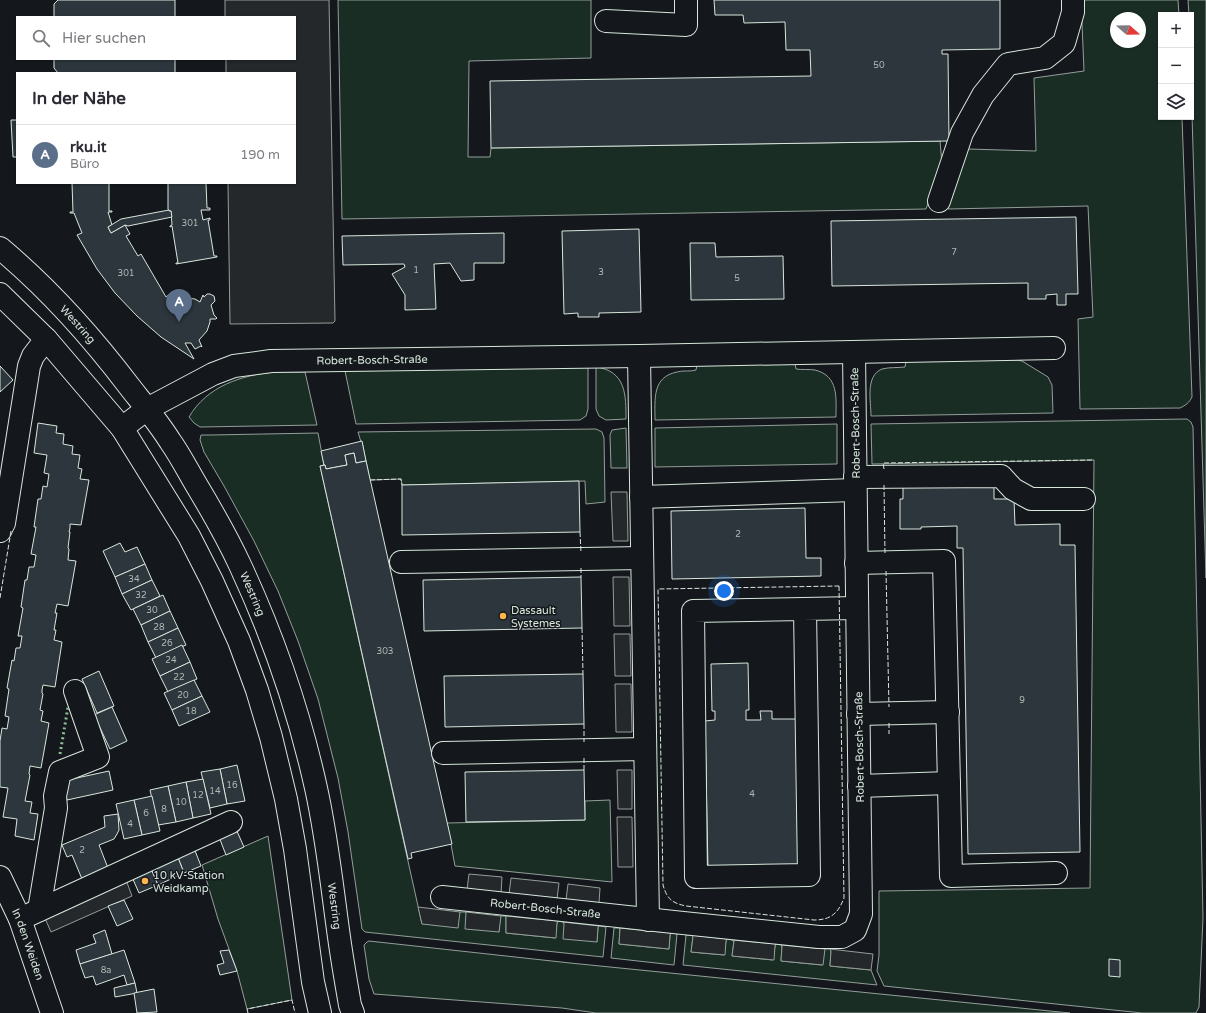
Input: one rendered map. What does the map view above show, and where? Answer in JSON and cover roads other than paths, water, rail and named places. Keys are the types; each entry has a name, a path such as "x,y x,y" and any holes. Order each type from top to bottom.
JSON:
{"street":[{"path":"606,21 686,25 686,0"},
{"path":"938,201 962,133 983,95 1008,64 1045,58 1064,43 1073,12 1073,0"},
{"name":"Westring","path":"0,248 44,288 80,325 148,410 171,442 216,519 239,563 267,627 302,728 325,832 339,939 350,1005 353,1013"},
{"path":"0,294 46,339 122,428 189,536 209,575 239,641 257,690 271,737 286,799 295,849 313,982 320,1013"},
{"path":"0,531 4,523 29,366 33,356 46,339"},
{"name":"Robert-Bosch-Straße","path":"122,428 148,410 213,374 234,366 271,361 1054,348"},
{"name":"Robert-Bosch-Straße","path":"442,897 819,937 842,937 855,930 861,914 854,352"},
{"path":"639,356 648,920"},
{"path":"641,498 1002,476 1013,489 1031,499 1084,499"},
{"path":"401,562 642,558"},
{"path":"856,563 944,561 951,876 1056,873"},
{"path":"805,609 809,875 696,877 692,611 857,608"},
{"path":"30,915 56,808 55,796 60,772 98,758 75,691"},
{"path":"858,714 948,712"},
{"path":"443,752 646,749"},
{"path":"859,786 949,783"},
{"path":"30,915 92,893 231,822"},
{"name":"In den Weiden","path":"0,877 30,915 52,1013"}],"place":[{"name":"rku.it","path":"179,322"},
{"name":"Dassault Systemes","path":"503,616"},
{"name":"10 kV-Station Weidkamp","path":"145,881"}]}
